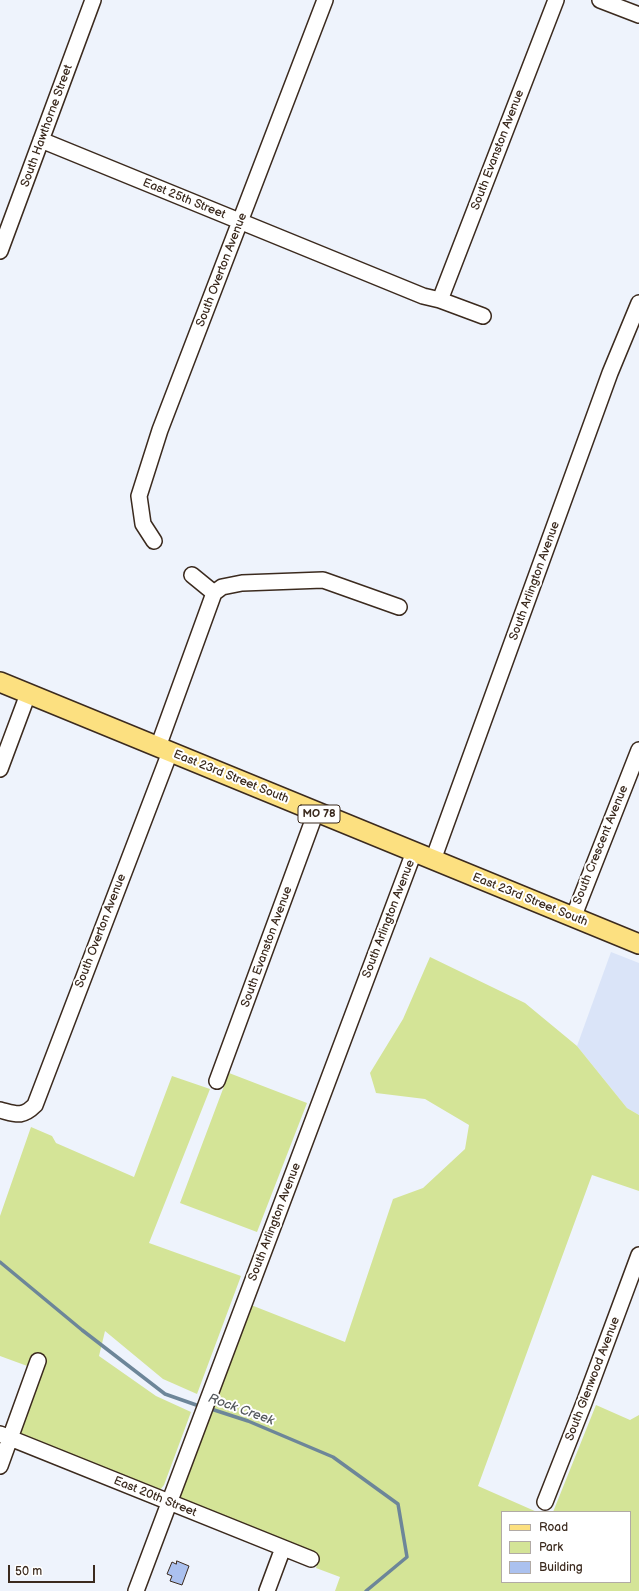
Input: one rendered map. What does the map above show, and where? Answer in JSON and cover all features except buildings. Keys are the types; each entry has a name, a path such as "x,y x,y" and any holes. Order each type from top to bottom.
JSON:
{"main road":[{"name":"East 23rd Street South","path":"0,682 639,944"}],"street":[{"name":"South Hawthorne Street","path":"0,251 93,0"},
{"name":"South Overton Avenue","path":"154,541 143,524 139,496 160,430 325,0"},
{"name":"South Evanston Avenue","path":"440,300 556,0"},
{"path":"600,0 639,15"},
{"name":"East 25th Street","path":"41,140 423,296 440,300 483,316"},
{"name":"South Arlington Avenue","path":"433,860 610,373 639,303"},
{"path":"192,575 214,593 222,587 242,583 324,580 398,607"},
{"name":"South Overton Avenue","path":"0,1110 18,1115 28,1113 38,1098 164,750 214,593"},
{"path":"0,767 28,694"},
{"name":"South Crescent Avenue","path":"573,918 639,750"},
{"name":"South Evanston Avenue","path":"217,1081 316,812"},
{"name":"South Arlington Avenue","path":"136,1591 414,852"},
{"name":"South Glenwood Avenue","path":"545,1502 584,1403 639,1255"},
{"path":"0,1466 5,1436 38,1361"},
{"name":"East 20th Street","path":"5,1436 311,1559"},
{"path":"267,1591 283,1548"}],"shaded area":[{"path":"611,952 639,963 639,1115 627,1108 577,1046"}],"green space":[{"path":"430,957 525,1003 577,1046 627,1108 639,1115 639,1191 592,1175 478,1486 535,1511 501,1511 501,1583 631,1583 631,1511 553,1511 596,1405 630,1420 639,1415 639,1591 335,1591 340,1577 316,1568 319,1557 184,1503 179,1494 251,1305 345,1342 393,1199 423,1188 465,1149 469,1125 425,1099 376,1093 370,1073 403,1019"},
{"path":"229,1073 307,1103 257,1232 180,1203"},
{"path":"172,1076 210,1089 149,1243 241,1276 197,1394 163,1379 105,1331 99,1356 156,1396 191,1412 164,1485 160,1490 150,1488 23,1438 19,1430 44,1356 34,1353 30,1367 0,1356 0,1216 31,1127 52,1136 56,1143 134,1177"}],"waterway":[{"name":"Rock Creek","path":"0,1262 82,1330 165,1394 202,1407"},
{"name":"Rock Creek","path":"208,1408 248,1421 333,1457 398,1504 407,1557 366,1591"}]}
